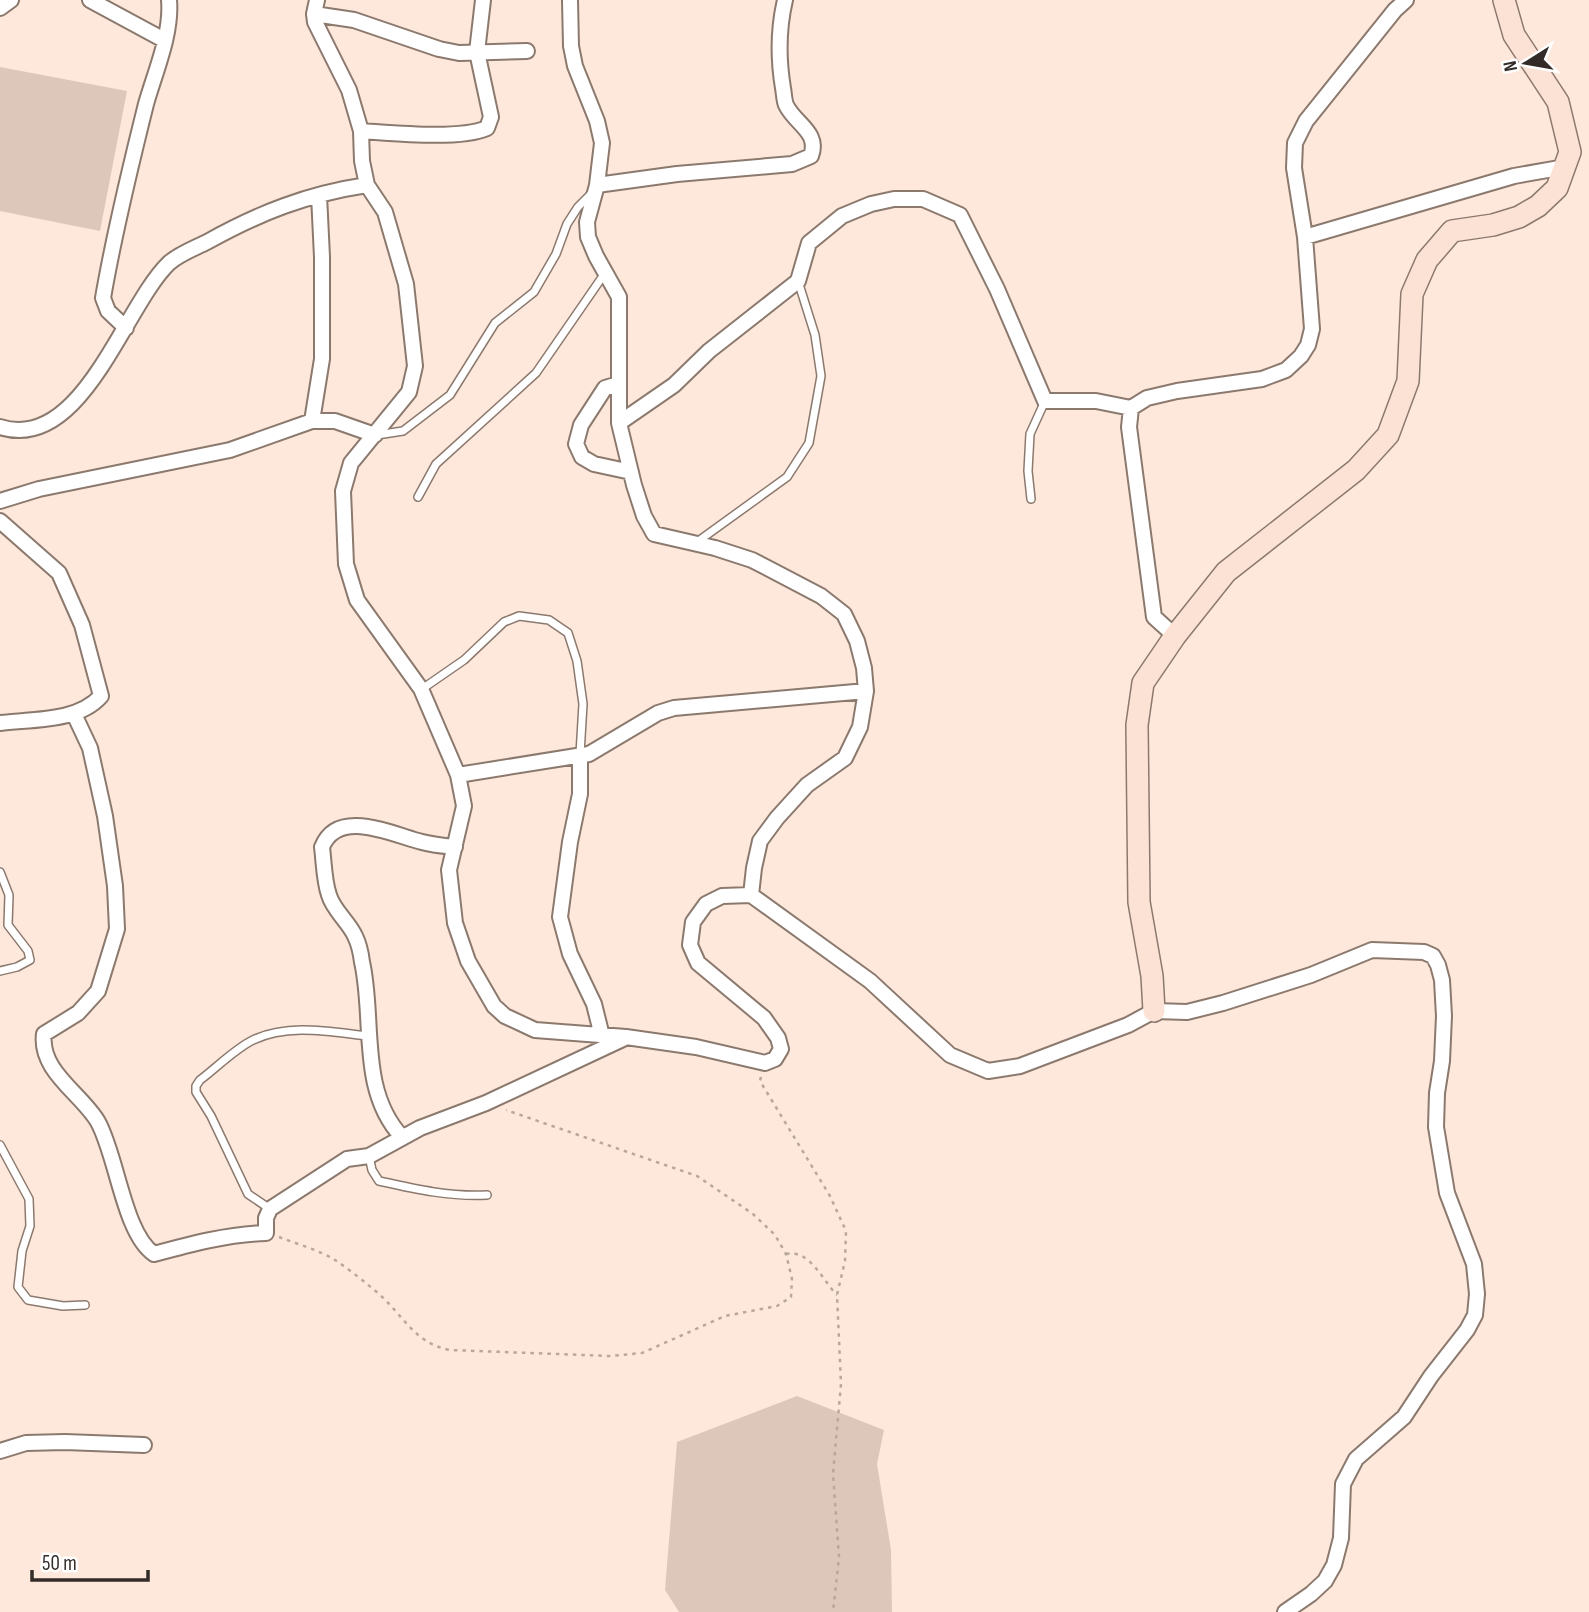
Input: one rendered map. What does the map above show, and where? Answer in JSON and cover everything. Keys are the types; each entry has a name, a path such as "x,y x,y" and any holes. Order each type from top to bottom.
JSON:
{"street":[{"path":"0,8 11,0"},
{"path":"90,0 164,40"},
{"path":"126,328 108,312 103,298 146,106 164,40 170,9 169,0"},
{"path":"361,131 457,134 479,132 487,128 491,117 477,52 483,0"},
{"path":"570,0 571,46 575,66 597,121 602,143 597,185 587,222 588,237 619,297 619,423 644,516 654,534 696,542 752,560 821,596 844,614 857,641 864,667 866,691 860,727 845,758 807,785 777,818 761,841 751,895"},
{"path":"597,185 677,174 792,164 811,156 814,147 810,132 786,104 782,84 778,56 780,23 785,0"},
{"path":"619,423 674,385 709,351 798,281 809,243 842,216 894,198 923,199 960,215 998,289 1045,401 1096,401 1132,408 1147,398 1262,379 1286,370 1308,345 1312,328 1305,237 1294,169 1295,143 1306,121 1322,100 1406,0"},
{"path":"1154,1011 1152,976 1139,902 1137,725 1143,683 1175,636 1226,572 1356,470 1388,435 1408,381 1412,294 1427,260 1452,231 1493,225 1519,217 1538,206 1557,188 1570,152 1558,102 1514,35 1504,0"},
{"path":"527,51 459,53 439,49 316,7 315,22 349,90 361,131 362,161 367,185 385,212 406,284 415,366 409,392 351,463 343,491 346,564 357,600 421,689 458,775 464,806 449,870 456,923 468,961 494,1006 505,1016 535,1030 626,1037 696,1047 765,1063 775,1059 781,1049 778,1038 764,1018 698,963 690,945 693,922 706,904 722,896 751,895 870,981 950,1055 988,1071 1020,1066 1128,1025 1154,1011 1187,1012 1223,1003 1311,975 1372,950 1424,952 1433,956 1442,980 1444,1016 1436,1127 1447,1193 1474,1264 1477,1294 1475,1315 1404,1418 1356,1459 1343,1484 1341,1538 1334,1565 1325,1581 1285,1612"},
{"path":"1305,237 1514,176 1565,167"},
{"path":"0,427 28,429 52,421 89,387 142,299 170,262 282,205 367,185"},
{"path":"312,421 321,359 322,257 319,195"},
{"path":"618,384 605,388 580,425 576,444 582,457 594,464 631,472"},
{"path":"1132,408 1129,427 1154,617 1175,636"},
{"path":"0,502 39,489 230,450 312,421 335,421 375,435"},
{"path":"0,521 14,530 59,573 82,625 101,695 91,707 74,714 0,723"},
{"path":"458,775 589,754 658,713 674,708 866,691"},
{"path":"74,714 90,748 106,816 115,886 117,929 98,991 78,1013 44,1034 42,1044 48,1061 98,1122 136,1232 146,1249 154,1254 201,1241 266,1233 266,1218 270,1209 347,1159 369,1156 402,1137 486,1103 626,1037"},
{"path":"580,755 580,794 570,842 560,918 570,954 594,1004 603,1036"},
{"path":"402,1137 389,1123 380,1101 368,1036 368,996 363,963 355,935 329,897 322,847 338,829 351,826 387,831 420,842 455,847"},
{"path":"2,1450 26,1443 144,1445"}],"lane":[{"path":"375,435 403,431 450,395 495,323 534,292 556,254 567,224 597,185"},
{"path":"418,497 436,464 536,373 606,273"},
{"path":"696,542 787,477 809,443 821,376 815,335 798,281"},
{"path":"1031,499 1028,471 1030,434 1045,401"},
{"path":"421,689 464,660 504,622 519,616 550,620 568,634 578,661 583,704 580,755"},
{"path":"0,872 9,895 8,925 28,951 30,960 18,967 0,971"},
{"path":"270,1209 248,1194 195,1086 252,1040 283,1031 304,1029 368,1036"},
{"path":"0,1145 29,1199 30,1226 22,1251 18,1287 29,1300 63,1306 85,1305"},
{"path":"369,1156 372,1170 379,1181 424,1192 487,1195"}],"path":[{"path":"765,1063 760,1081 830,1196 846,1231 845,1261 837,1295 841,1384 833,1474 839,1557 833,1612"},
{"path":"266,1233 333,1259 380,1295 421,1339 438,1348 450,1350 610,1356 642,1353 725,1316 777,1306 790,1297 792,1279 786,1254 775,1235 753,1214 697,1176 486,1103"},
{"path":"786,1254 795,1252 805,1256 837,1295"}],"shaded area":[{"path":"0,67 127,91 100,231 0,211"},
{"path":"797,1396 884,1430 877,1464 891,1550 892,1612 679,1612 665,1590 677,1442"}]}
